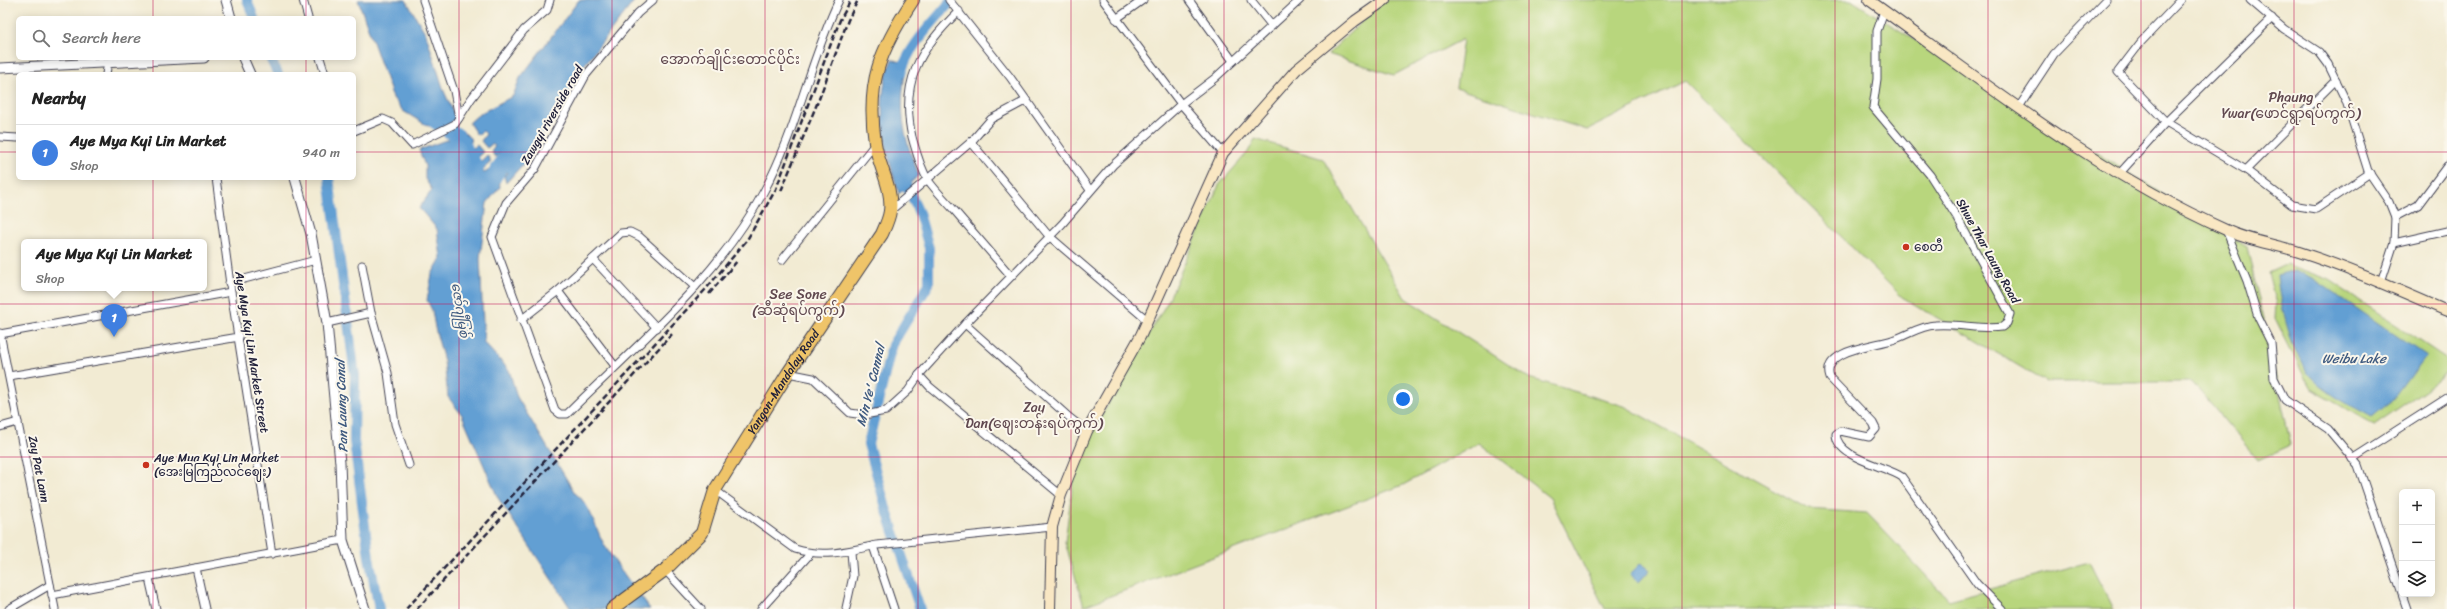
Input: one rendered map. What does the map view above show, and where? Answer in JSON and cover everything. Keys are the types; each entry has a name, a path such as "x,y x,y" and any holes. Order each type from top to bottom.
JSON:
{"highway":[{"name":"Yangon-Mandalay Road","path":"612,609 665,570 702,533 715,490 788,372 882,234 895,208 875,144 872,90 880,58 892,32 913,0"}],"main road":[{"path":"1050,609 1052,526 1061,495 1087,431 1141,334 1223,154 1296,70 1355,21 1385,0"},
{"path":"1869,0 2067,140 2158,195 2226,230 2251,240 2299,252 2381,283 2447,311"}],"street":[{"path":"226,0 230,16"},
{"path":"303,0 307,16"},
{"path":"423,0 454,91 459,118"},
{"path":"356,129 383,119 392,123 412,145 452,127 471,99 524,30 547,10 550,0"},
{"name":"Zawgyi riverside road","path":"615,366 567,414 560,414 555,410 492,237 506,203 535,169 586,75 638,13 653,0"},
{"path":"558,291 615,366 657,328 726,254 764,192 785,149 828,23 839,0"},
{"path":"1103,0 1181,104 1223,154"},
{"path":"1116,19 1143,0"},
{"path":"1189,0 1233,62"},
{"path":"1251,0 1272,26"},
{"path":"788,372 813,378 850,412 864,415 886,411 908,391 919,375 965,324 1050,236 1113,164 1181,104 1233,62 1300,0"},
{"path":"2019,107 2054,54 2106,0"},
{"path":"2180,0 2141,42 2118,72 2166,122 2246,170 2292,205 2316,209 2370,173"},
{"path":"2250,0 2319,52 2336,80 2346,101 2370,173 2389,202 2395,218 2394,243 2381,283"},
{"path":"950,1 1010,77 1025,101 1090,190"},
{"path":"959,11 941,28 921,56 908,91 908,119 916,152 926,181 1011,276"},
{"name":"Shwe Thar Laung Road","path":"1884,11 1877,31 1877,79 1873,107 1930,175 1958,219 2010,314 2007,323 2002,327 1926,326 1893,340 1840,355 1829,366 1830,378 1873,423 1876,429 1869,437 1840,432 1836,434 1836,438 1844,447 1867,463 1896,472 1902,477 1977,584 2002,609"},
{"path":"2120,172 2166,122 2272,18"},
{"path":"0,68 156,60"},
{"path":"244,60 249,72"},
{"path":"321,60 324,72"},
{"path":"106,72 108,62"},
{"path":"2246,170 2336,80"},
{"path":"895,208 971,142 991,119 1025,101"},
{"path":"0,137 16,138"},
{"path":"971,142 1050,236 1147,320"},
{"path":"782,260 875,144"},
{"path":"2395,218 2418,205 2447,166"},
{"name":"Aye Mya Kyi Lin Market Street","path":"216,180 231,292 272,554"},
{"path":"296,180 316,260 327,323 340,463 343,540 360,597 366,609"},
{"path":"2226,230 2247,281 2258,316 2271,343 2274,378 2285,400 2328,429 2358,465 2406,609"},
{"path":"2394,243 2447,231"},
{"path":"521,320 558,291 621,233 630,232 640,237 695,287"},
{"path":"593,258 657,328"},
{"path":"230,283 316,260"},
{"path":"362,265 371,313 388,373 394,424 409,465"},
{"path":"0,334 231,292"},
{"path":"327,323 371,313"},
{"path":"965,324 1087,431"},
{"name":"Zay Pat Lann","path":"0,334 56,609"},
{"path":"9,376 239,337"},
{"path":"919,375 930,388 1061,495"},
{"path":"2352,459 2447,398"},
{"path":"0,427 18,422"},
{"path":"715,490 795,549 810,554 851,552 875,545 1052,526"},
{"path":"52,595 149,578 343,540"},
{"path":"875,545 894,609"},
{"path":"846,608 853,576 851,552"},
{"path":"761,609 810,554"},
{"path":"196,568 205,609"},
{"path":"665,570 701,609"},
{"path":"149,578 156,609"},
{"path":"9,609 50,584"}],"green space":[{"path":"1384,0 1851,0 2247,247 2291,445 2258,460 2192,382 2046,382 1902,297 1685,81 1587,130 1456,88 1463,39 1394,75 1328,54"},
{"path":"1255,139 1323,159 1405,298 1529,378 1624,406 1808,509 1867,513 1949,600 2089,562 2113,609 1605,609 1550,498 1479,443 1403,485 1084,606 1065,542 1076,459 1168,301 1219,185 1248,152"},
{"name":"Weibu Lake","path":"2287,264 2329,280 2447,359 2447,370 2438,381 2374,425 2310,388 2275,318 2276,304 2268,273"}],"water":[{"path":"358,0 406,0 426,34 444,91 457,121 428,126 403,111 393,98"},
{"path":"579,0 635,0 578,73 563,106 549,120 533,153 506,183 504,176 507,173 504,169 502,171 499,163 503,160 500,153 495,157 491,151 495,146 492,144 487,148 481,141 486,134 483,131 477,135 469,123 479,114 513,96 520,78"},
{"path":"892,59 907,64 904,79 902,107 903,120 909,147 919,175 899,194 889,160 883,126 882,110 886,76"},
{"path":"463,131 472,140 463,148 468,152 477,145 483,152 474,160 478,164 487,155 491,162 482,170 484,173 495,167 497,174 487,180 490,186 499,178 500,187 487,203 480,258 484,343 509,370 517,397 575,493 586,505 608,551 650,609 571,609 498,498 462,415 448,397 444,361 435,328 432,310 427,300 432,274 441,258 437,229 419,208 432,190 425,179 425,166 419,150 457,136"},
{"name":"Weibu Lake","path":"2295,270 2314,279 2426,356 2394,399 2372,417 2327,391 2313,379 2299,359 2284,315 2277,275"},
{"path":"1641,563 1650,570 1639,582 1630,574"}],"waterway":[{"path":"247,0 253,16"},
{"name":"Min Ye' Cannal","path":"901,74 904,64 915,45 952,0"},
{"path":"271,60 277,72"},
{"path":"423,112 457,136 476,168"},
{"name":"ဇော်ဂျီမြစ်","path":"475,201 488,186 512,148"},
{"name":"Min Ye' Cannal","path":"902,175 919,213 929,248 929,284 892,345 868,444 886,508 920,609"},
{"name":"Pan Laung Canal","path":"329,180 355,375 354,441 369,557 379,609"}],"railway":[{"path":"406,609 705,290 747,240 776,189 840,20 851,0"},
{"path":"781,191 819,99 848,20 858,0"},
{"path":"709,294 738,260"},
{"path":"417,609 673,333"}],"place":[{"name":"စေတီ","path":"1906,247"},
{"name":"Aye Mya Kyi Lin Market","path":"114,337"},
{"name":"Aye Mya Kyi Lin Market (အေးမြကြည်လင်ဈေး)","path":"146,465"}],"district":[{"name":"အောက်ချိုင်းတောင်ပိုင်း","path":"730,59"},
{"name":"Phaung Ywar(ဖောင်ရွာရပ်ကွက်)","path":"2291,106"},
{"name":"See Sone (ဆီဆုံရပ်ကွက်)","path":"798,302"},
{"name":"Zay Dan(ဈေးတန်းရပ်ကွက်)","path":"1034,416"}]}
